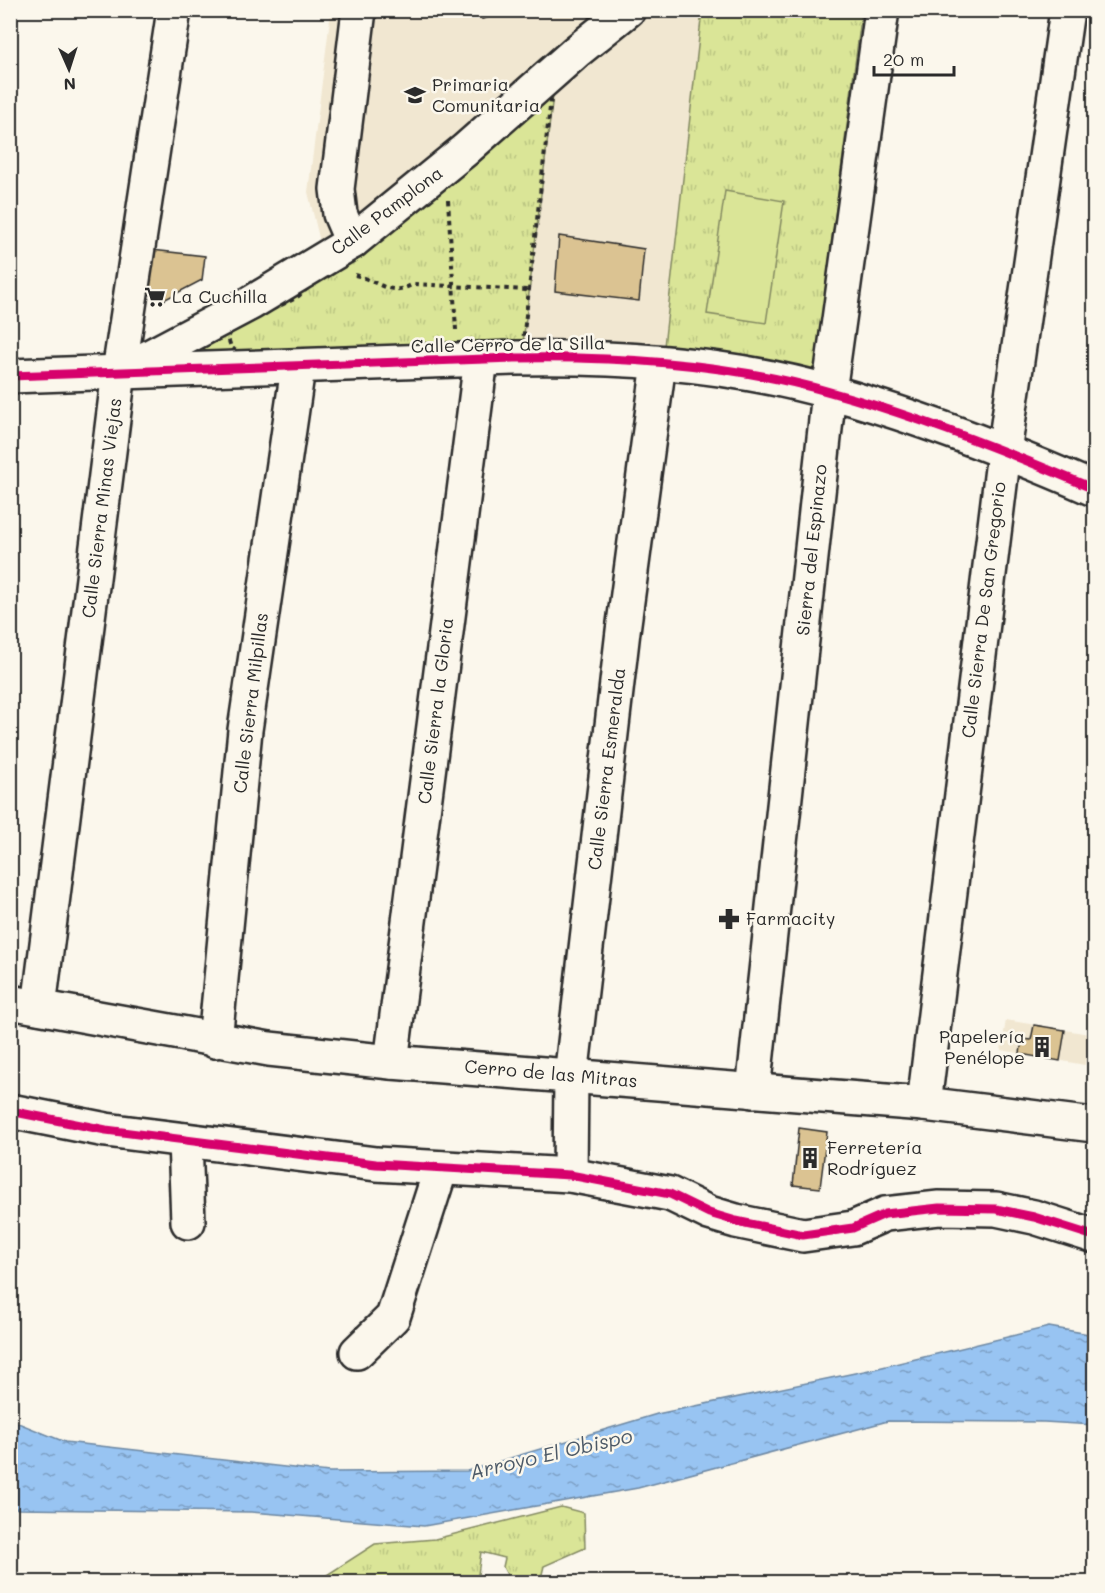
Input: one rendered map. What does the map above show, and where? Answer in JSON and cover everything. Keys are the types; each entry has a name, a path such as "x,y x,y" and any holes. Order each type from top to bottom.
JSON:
{"street":[{"name":"Calle Sierra Minas Viejas","path":"25,1004 174,10"},
{"path":"348,262 337,189 359,10"},
{"name":"Calle Pamplona","path":"119,372 251,303 348,262 447,165 577,51 628,10"},
{"name":"Sierra del Espinazo","path":"753,1091 830,392 882,10"},
{"name":"Calle Sierra De San Gregorio","path":"924,1104 1004,452 1067,10"},
{"name":"Calle Cerro de la Silla","path":"10,376 298,368 469,351 659,363 720,370 830,392 928,423 1095,489"},
{"name":"Calle Sierra la Gloria","path":"391,1062 469,351"},
{"name":"Calle Sierra Esmeralda","path":"570,1175 572,1077 623,631 659,363"},
{"name":"Calle Sierra Milpillas","path":"215,1041 246,730 298,368"},
{"name":"Cerro de las Mitras","path":"25,1004 215,1041 391,1062 924,1104 1095,1125"},
{"path":"10,1110 106,1130 376,1164 570,1175 670,1194 709,1213 803,1235 854,1228 885,1214 939,1208 996,1209 1034,1217 1095,1236"},
{"path":"186,1140 184,1155 188,1222"},
{"path":"357,1352 393,1317 441,1168"}],"path":[{"path":"552,90 523,341 469,351 237,352 231,347 228,338 232,329 296,298 447,176 552,90"},
{"path":"447,176 447,187"},
{"path":"448,198 453,287 469,351"},
{"path":"332,269 348,262 393,291 405,290 413,284 529,290"}],"shaded area":[{"path":"331,11 702,11 661,373 520,367 552,90 321,246 308,192"},
{"path":"1006,1020 1089,1034 1085,1065 1001,1050"}],"green space":[{"path":"702,11 862,11 811,399 661,373"},
{"path":"558,54 520,367 135,368 370,213"},
{"path":"725,191 784,201 766,323 707,314"},
{"path":"561,1507 584,1513 585,1548 544,1566 540,1582 511,1582 503,1567 505,1558 481,1552 477,1582 316,1582 375,1544 435,1539"}],"water":[{"name":"Arroyo El Obispo","path":"1049,1327 1094,1335 1094,1425 1044,1422 888,1421 638,1488 424,1526 251,1512 18,1509 11,1506 11,1420 65,1442 329,1472 467,1471 657,1414 874,1369"}],"building":[{"path":"480,10 515,10 482,19"},
{"path":"559,236 644,249 639,301 555,291"},
{"path":"152,250 205,256 202,280 162,301 148,293"},
{"name":"Papelería Penélope","path":"1034,1025 1065,1030 1060,1061 1020,1054 1022,1039 1031,1040"},
{"name":"Ferretería Rodríguez","path":"799,1128 827,1132 820,1188 793,1185"}],"cycle path":[{"path":"10,376 514,358 593,358 673,363 753,374 864,402 964,436 1094,489"},
{"path":"10,1111 106,1130 376,1164 570,1175 670,1194 709,1213 803,1235 853,1228 885,1214 939,1208 996,1209 1034,1217 1094,1236"}],"place":[{"name":"Primaria Comunitaria","path":"415,95"},
{"name":"La Cuchilla","path":"155,297"},
{"name":"Farmacity","path":"729,919"},
{"name":"Papelería Penélope","path":"1042,1047"},
{"name":"Ferretería Rodríguez","path":"810,1158"}]}
